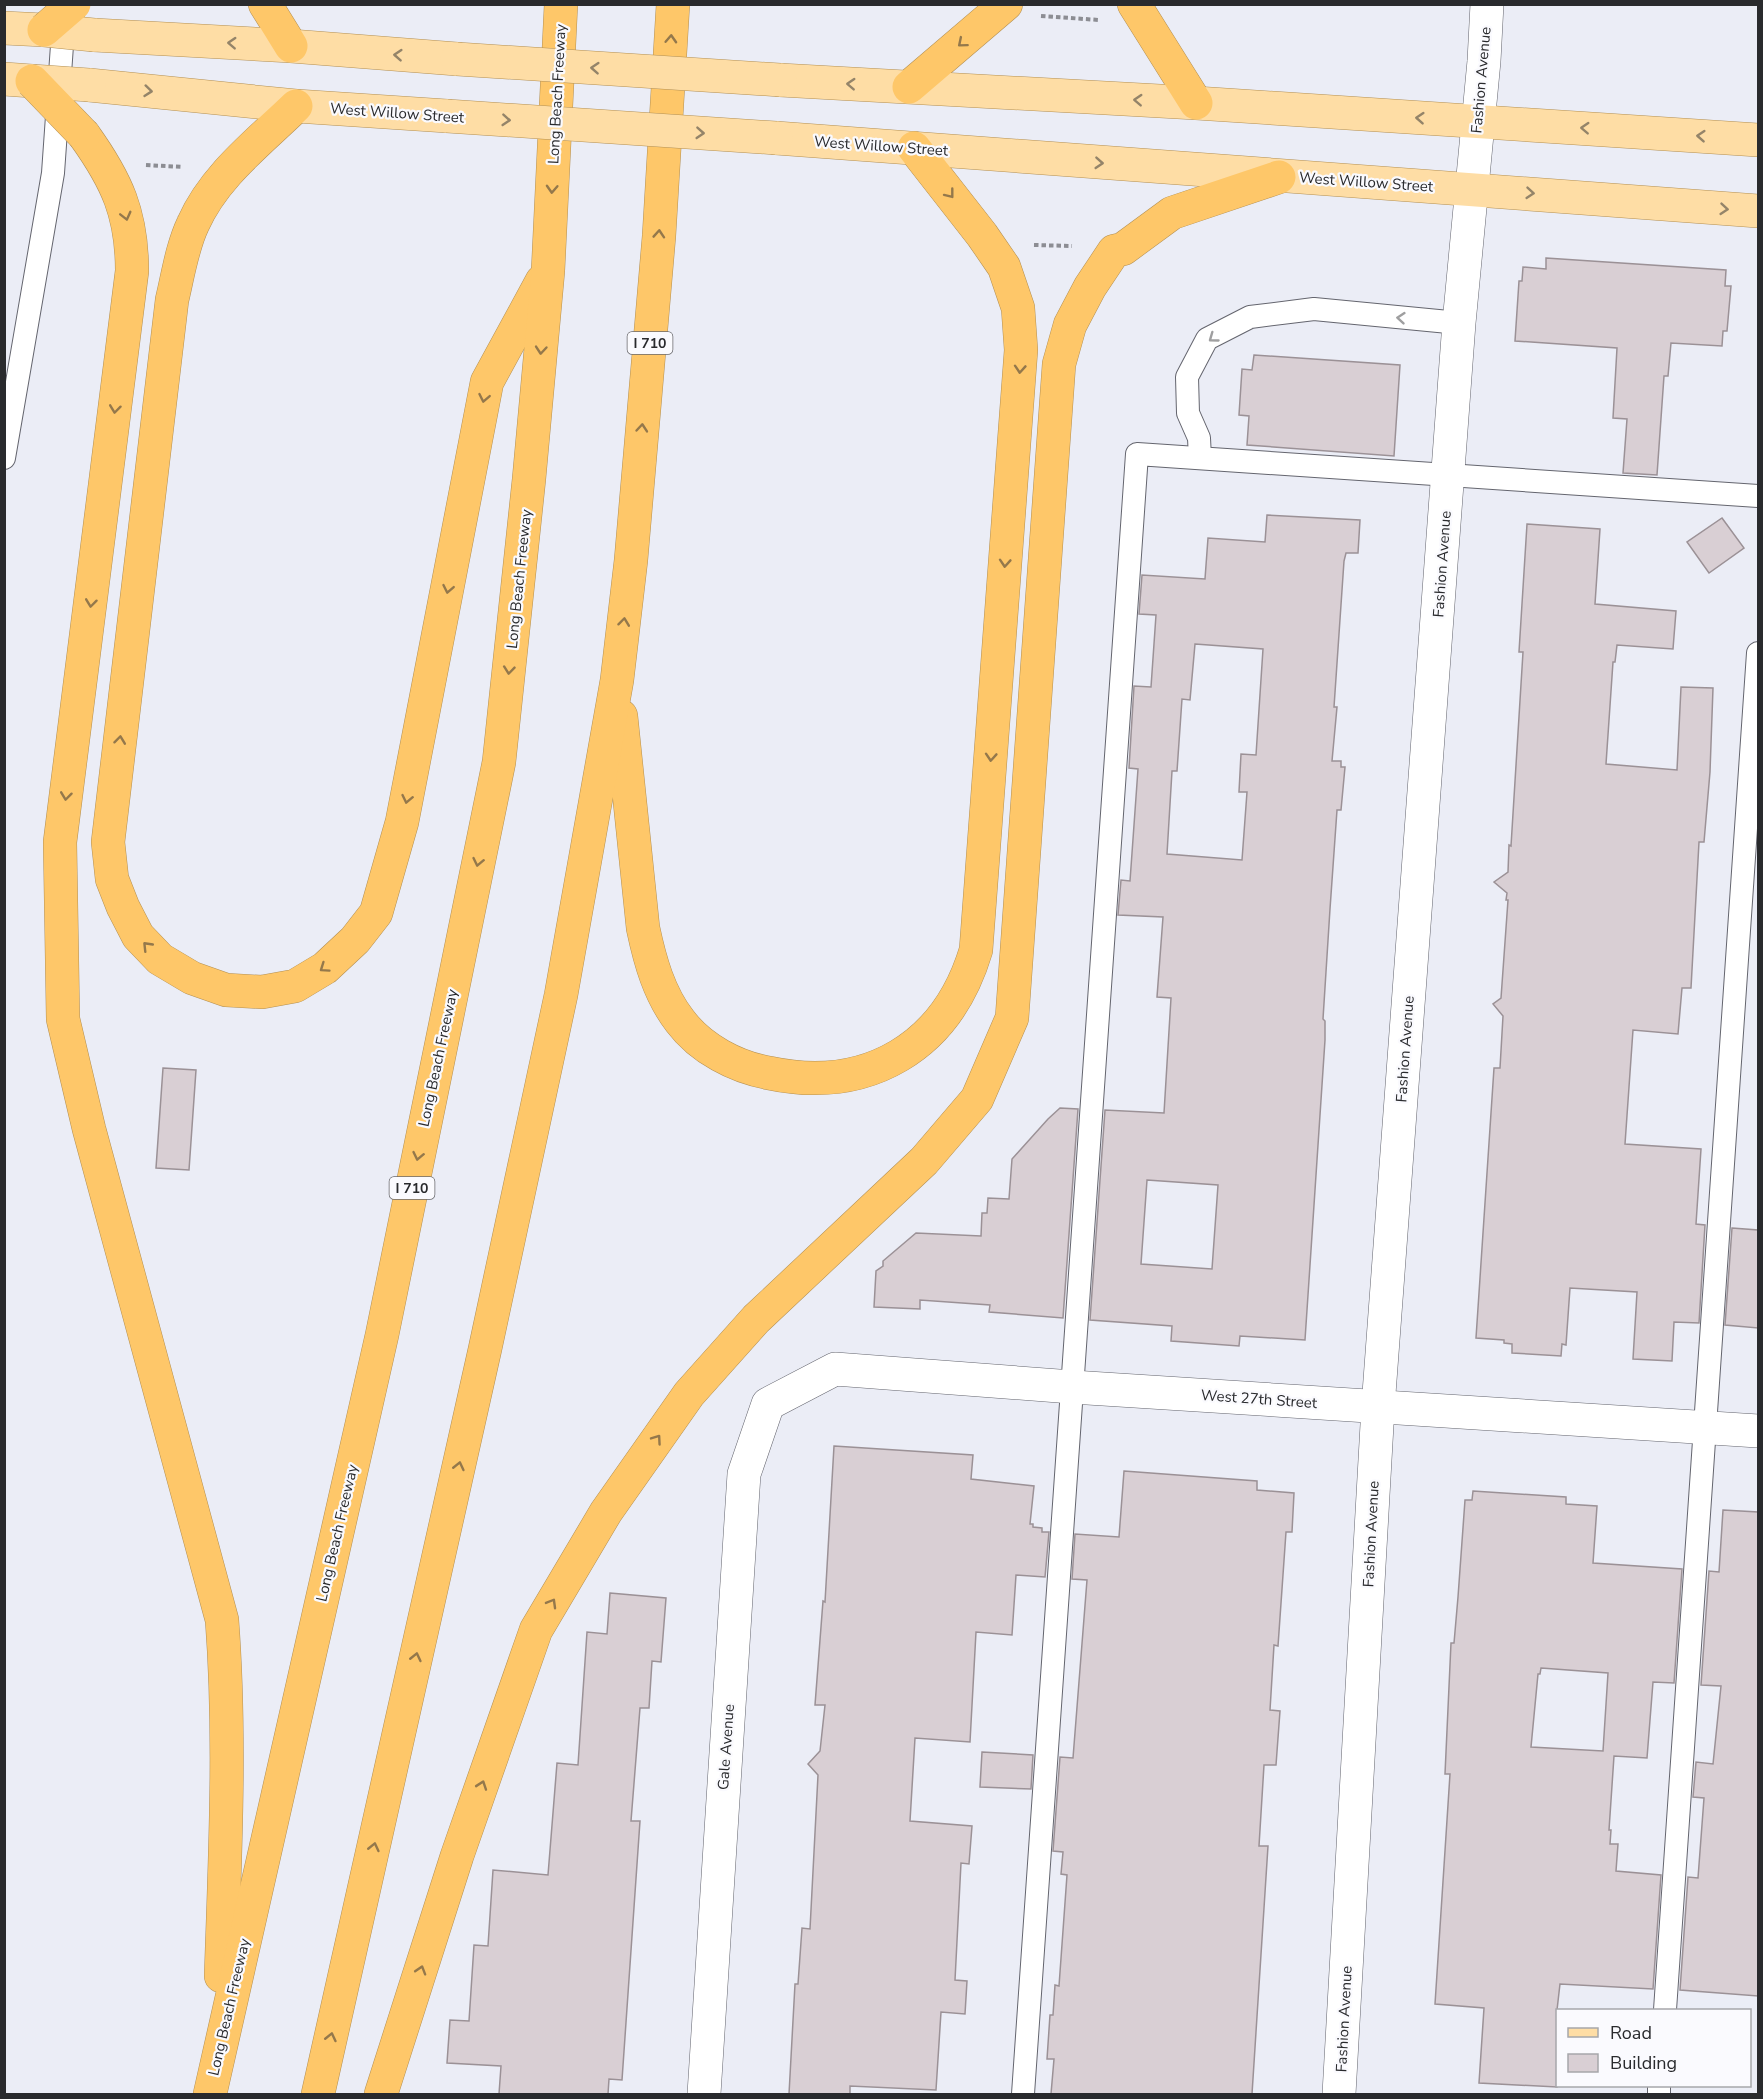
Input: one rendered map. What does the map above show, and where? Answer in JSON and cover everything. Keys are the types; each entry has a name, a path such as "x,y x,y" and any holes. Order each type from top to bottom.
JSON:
{"highway":[{"path":"44,30 74,4"},
{"path":"265,4 291,46"},
{"name":"Long Beach Freeway","path":"210,2094 382,1335 499,762 530,479 548,271 561,4"},
{"name":"I 710","path":"318,2094 559,1006 617,680 631,560 658,248 673,4"},
{"path":"909,87 1006,4"},
{"path":"1120,12 1196,103"},
{"path":"18,80 84,135 104,162 117,187 132,243 132,271 60,842 63,1019 89,1129 222,1620 227,1685 228,1754 219,2053"},
{"path":"296,106 209,192 192,225 171,312 108,842 112,879 138,936 160,959 192,978 226,990 250,992 295,986 326,968 355,940 376,913 402,822 487,382 548,271"},
{"path":"617,680 644,928 650,962 663,994 680,1021 695,1038 735,1063 760,1072 791,1078 824,1079 855,1075 882,1065 913,1046 939,1023 951,1008 970,970 976,950 1021,350 1018,308 1004,267 914,148"},
{"path":"381,2094 456,1856 536,1630 606,1512 689,1394 756,1319 924,1161 947,1135 977,1099 1012,1018 1059,364 1070,325 1090,287 1114,251 1123,249 1172,213 1279,177"}],"main road":[{"path":"4,28 780,80 1196,103 1758,140"},
{"name":"West Willow Street","path":"18,80 296,106 776,138 1758,211"}],"street":[{"name":"Fashion Avenue","path":"1339,2094 1378,1407 1459,323 1487,4"},
{"name":"West 27th Street","path":"768,1404 835,1369 1072,1387 1758,1431"},
{"name":"Gale Avenue","path":"704,2094 744,1474 768,1404"}],"lane":[{"path":"4,458 53,173 64,4"},
{"path":"1200,458 1199,438 1188,413 1187,377 1207,339 1250,317 1314,309 1459,323"},
{"path":"1023,2094 1137,454 1758,496"},
{"path":"1665,2009 1758,653"}],"path":[{"path":"1038,15 1120,12"},
{"path":"138,164 185,167"},
{"path":"1031,244 1077,247"}],"building":[{"path":"1546,258 1726,270 1725,286 1731,286 1727,331 1723,331 1722,346 1671,343 1668,376 1664,376 1657,475 1623,473 1627,419 1613,418 1617,348 1515,341 1519,281 1522,281 1523,267 1546,269"},
{"path":"1254,355 1400,365 1394,456 1247,445 1249,416 1239,415 1242,369 1252,370"},
{"path":"1267,515 1360,520 1358,553 1346,553 1344,561 1334,707 1337,707 1332,761 1341,761 1341,767 1345,767 1341,810 1337,810 1330,909 1323,1019 1325,1021 1325,1040 1305,1340 1240,1336 1239,1346 1171,1341 1172,1326 1090,1320 1105,1110 1164,1113 1171,998 1157,997 1163,917 1118,915 1121,880 1130,881 1138,769 1129,768 1134,686 1151,687 1156,615 1139,614 1142,575 1205,579 1208,538 1265,542","holes":["1195,644 1263,649 1256,755 1241,754 1239,792 1247,792 1242,860 1167,854 1172,771 1177,771 1182,699 1190,700","1147,1180 1218,1185 1212,1269 1141,1264"]},
{"path":"1722,518 1744,548 1709,573 1687,542"},
{"path":"1527,524 1600,529 1595,604 1676,611 1673,649 1617,645 1615,662 1613,662 1606,764 1677,770 1681,687 1713,688 1710,772 1704,842 1699,842 1691,988 1682,988 1678,1034 1633,1030 1625,1144 1701,1149 1696,1224 1705,1225 1699,1323 1674,1322 1672,1361 1633,1359 1637,1292 1570,1288 1566,1345 1562,1344 1561,1356 1512,1353 1512,1344 1504,1343 1504,1340 1476,1338 1494,1068 1500,1068 1503,1016 1493,1004 1501,998 1508,900 1506,900 1507,893 1494,882 1508,872 1509,845 1511,846 1523,652 1519,652"},
{"path":"163,1068 196,1070 189,1170 156,1168"},
{"path":"1060,1108 1078,1109 1063,1318 989,1312 990,1305 920,1300 920,1309 874,1307 876,1271 883,1266 883,1261 916,1233 981,1236 982,1213 987,1213 988,1198 1009,1199 1012,1159"},
{"path":"1732,1228 1758,1230 1758,1328 1725,1325"},
{"path":"834,1446 973,1455 971,1479 1034,1486 1030,1524 1033,1524 1033,1527 1042,1528 1042,1532 1049,1532 1045,1577 1016,1575 1012,1635 976,1632 970,1742 915,1738 910,1821 972,1826 969,1864 961,1863 955,1980 967,1981 965,2014 941,2012 936,2090 850,2086 850,2094 789,2094 795,1984 798,1984 802,1928 810,1929 818,1775 808,1764 820,1751 825,1705 815,1705 823,1601 825,1602"},
{"path":"1124,1471 1257,1481 1257,1490 1294,1493 1292,1532 1286,1532 1278,1646 1274,1645 1270,1710 1280,1711 1276,1765 1264,1765 1259,1846 1268,1846 1252,2094 1051,2094 1054,2059 1047,2059 1050,2015 1053,2015 1055,1985 1059,1986 1067,1875 1061,1874 1063,1852 1053,1851 1060,1757 1073,1758 1087,1580 1072,1579 1075,1534 1119,1537"},
{"path":"1473,1491 1566,1497 1566,1504 1597,1506 1593,1563 1682,1569 1674,1683 1653,1682 1647,1758 1614,1756 1609,1830 1611,1830 1610,1844 1618,1844 1616,1871 1661,1875 1653,1989 1560,1984 1556,2009 1556,2087 1479,2083 1484,2008 1435,2004 1450,1774 1445,1774 1451,1643 1454,1643 1465,1500 1472,1500","holes":["1541,1668 1608,1673 1603,1751 1531,1747 1538,1674"]},
{"path":"1723,1510 1758,1512 1758,1996 1680,1990 1688,1877 1698,1878 1704,1798 1693,1797 1696,1762 1713,1764 1721,1686 1701,1685 1709,1571 1719,1572"},
{"path":"610,1593 666,1598 661,1662 652,1661 649,1708 640,1708 631,1821 640,1821 622,2080 609,2079 608,2094 499,2094 501,2066 447,2063 450,2020 469,2021 474,1945 488,1946 493,1870 548,1875 557,1763 578,1765 587,1632 607,1634"},
{"path":"982,1752 1033,1755 1031,1789 980,1787"}]}
